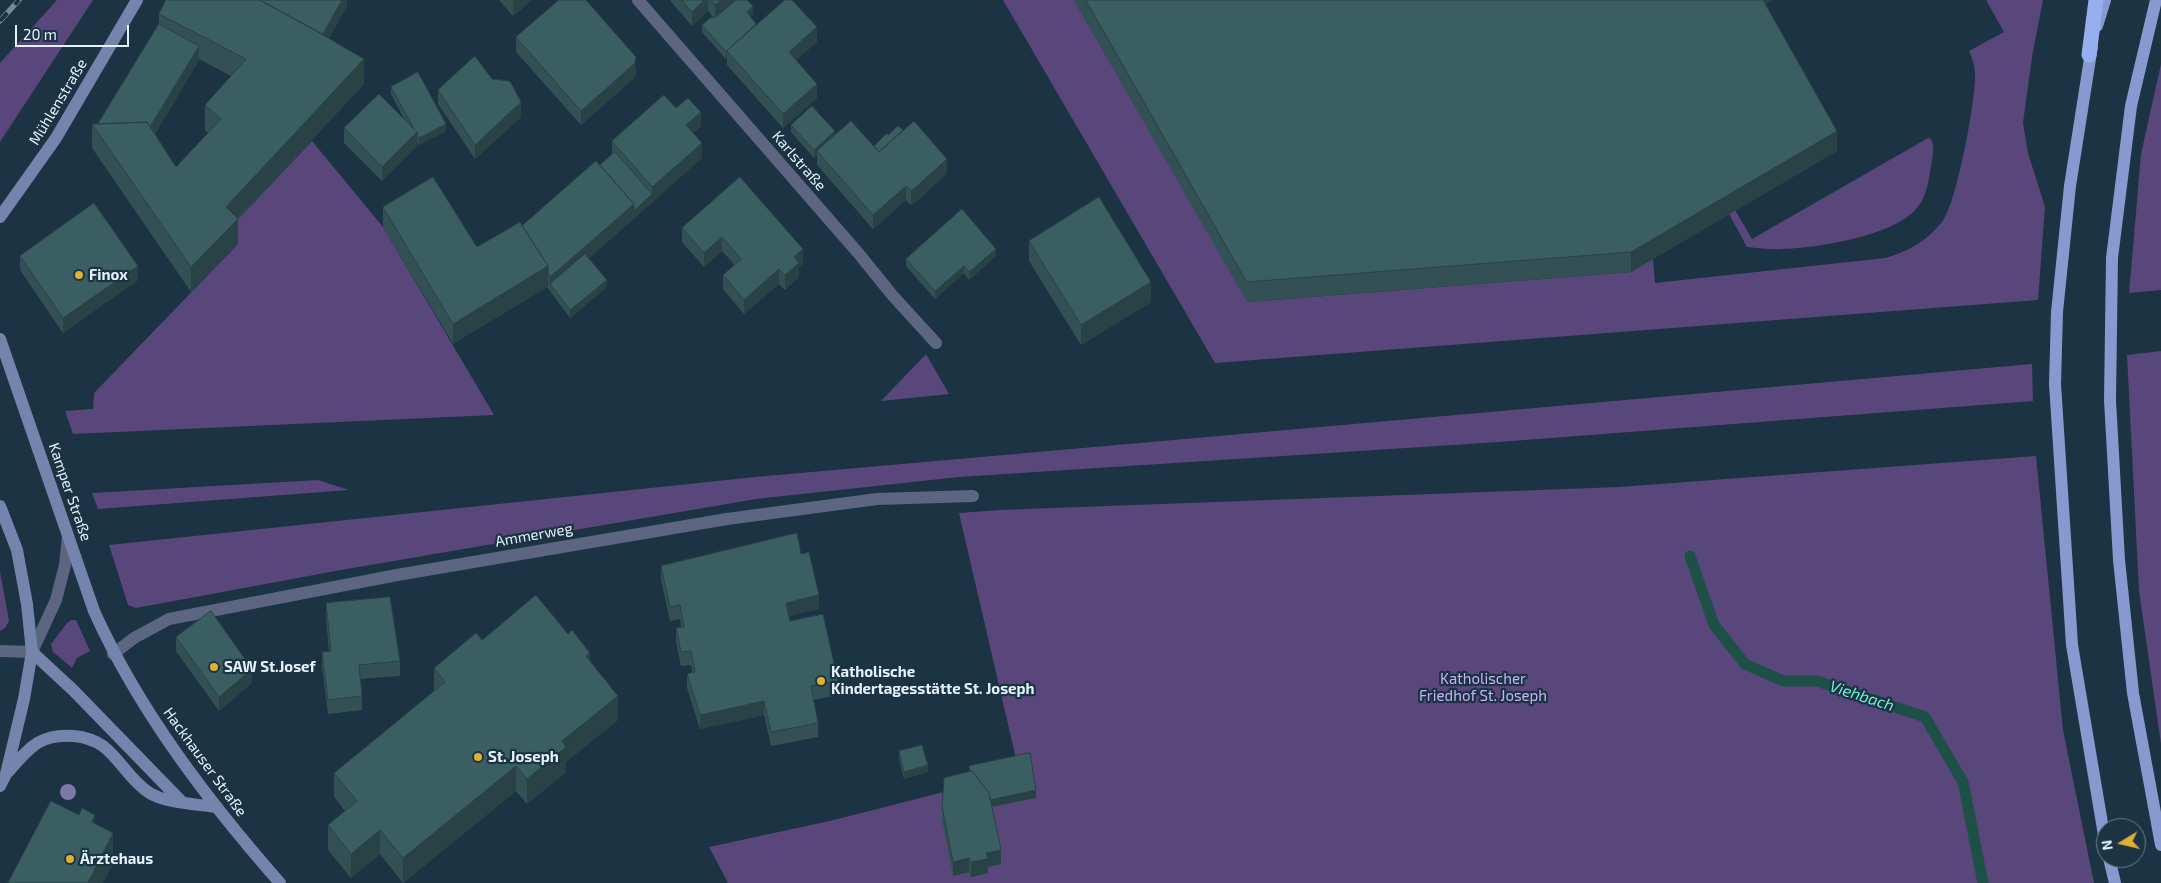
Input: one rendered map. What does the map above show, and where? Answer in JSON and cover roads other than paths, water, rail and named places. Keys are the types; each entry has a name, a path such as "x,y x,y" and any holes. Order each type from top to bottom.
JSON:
{"highway":[{"path":"2089,55 2096,0"}],"main road":[{"name":"Mühlenstraße","path":"0,217 56,138 137,0"},
{"path":"2101,818 2072,645 2056,384 2058,304 2070,186 2089,55 2105,0"},
{"path":"2156,0 2131,106 2112,258 2110,400 2119,560 2133,693 2161,846"},
{"name":"Kamper Straße","path":"0,339 94,612 113,654"},
{"path":"0,506 17,550 27,604 32,652 24,699 3,780"},
{"path":"32,652 73,690 183,802"},
{"name":"Hackhauser Straße","path":"113,654 129,682 215,807 280,883"},
{"path":"3,780 28,749 42,740 58,735 87,737 103,746 135,781 150,794 215,807"},
{"path":"2111,868 2115,883"}],"street":[{"name":"Karlstraße","path":"638,0 859,254 893,296 936,343"},
{"name":"Ammerweg","path":"113,654 134,638 170,619 397,575 727,518 877,499 973,496"},
{"path":"0,651 32,652 56,600 65,565 68,536"}],"waterway":[{"name":"Viehbach","path":"1690,556 1714,625 1745,664 1783,681 1817,681 1925,717 1963,782 1983,883"}],"railway":[{"path":"0,21 19,0"}],"place":[{"name":"Finox","path":"79,275"},
{"name":"SAW St.Josef","path":"214,667"},
{"name":"Katholische Kindertagesstätte St. Joseph","path":"821,681"},
{"name":"St. Joseph","path":"478,757"},
{"name":"Ärztehaus","path":"70,859"}],"park label":[{"name":"Katholischer Friedhof St. Joseph","path":"1483,688"}]}
